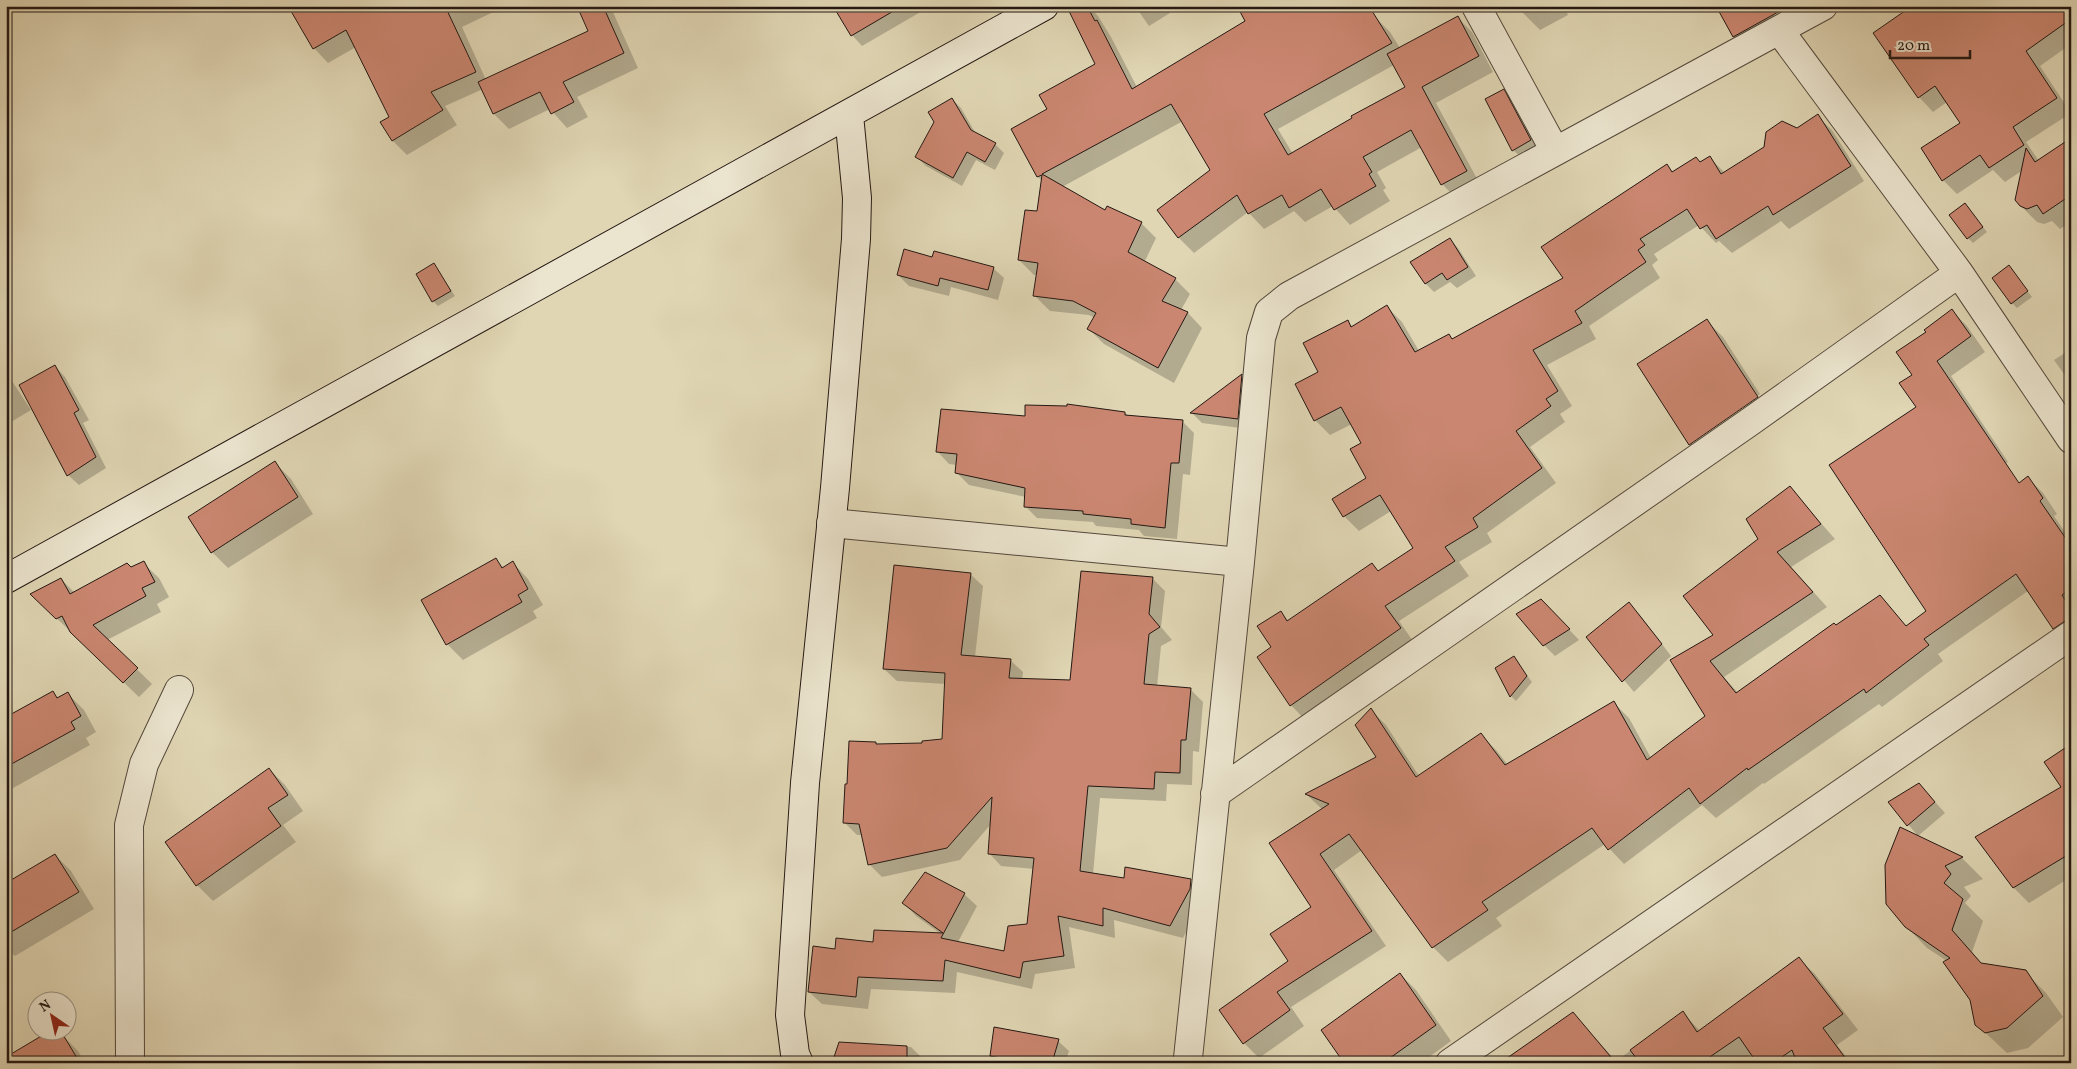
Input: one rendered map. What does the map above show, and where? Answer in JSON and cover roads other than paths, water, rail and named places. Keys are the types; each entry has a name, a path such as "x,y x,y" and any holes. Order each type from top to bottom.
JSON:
{"street":[{"path":"6,579 1044,6"},
{"path":"1476,6 1555,151"},
{"path":"1189,1063 1261,338 1269,312 1289,296 1823,6"},
{"path":"1779,30 1960,273 2071,439"},
{"path":"799,1063 795,1054 790,1016 805,783 831,523 856,230 857,198 849,115"},
{"path":"1215,794 1751,421 1960,273"},
{"path":"831,523 1240,562"},
{"path":"1450,1063 2071,635"},
{"path":"130,1063 129,825 144,764 179,690"}]}
